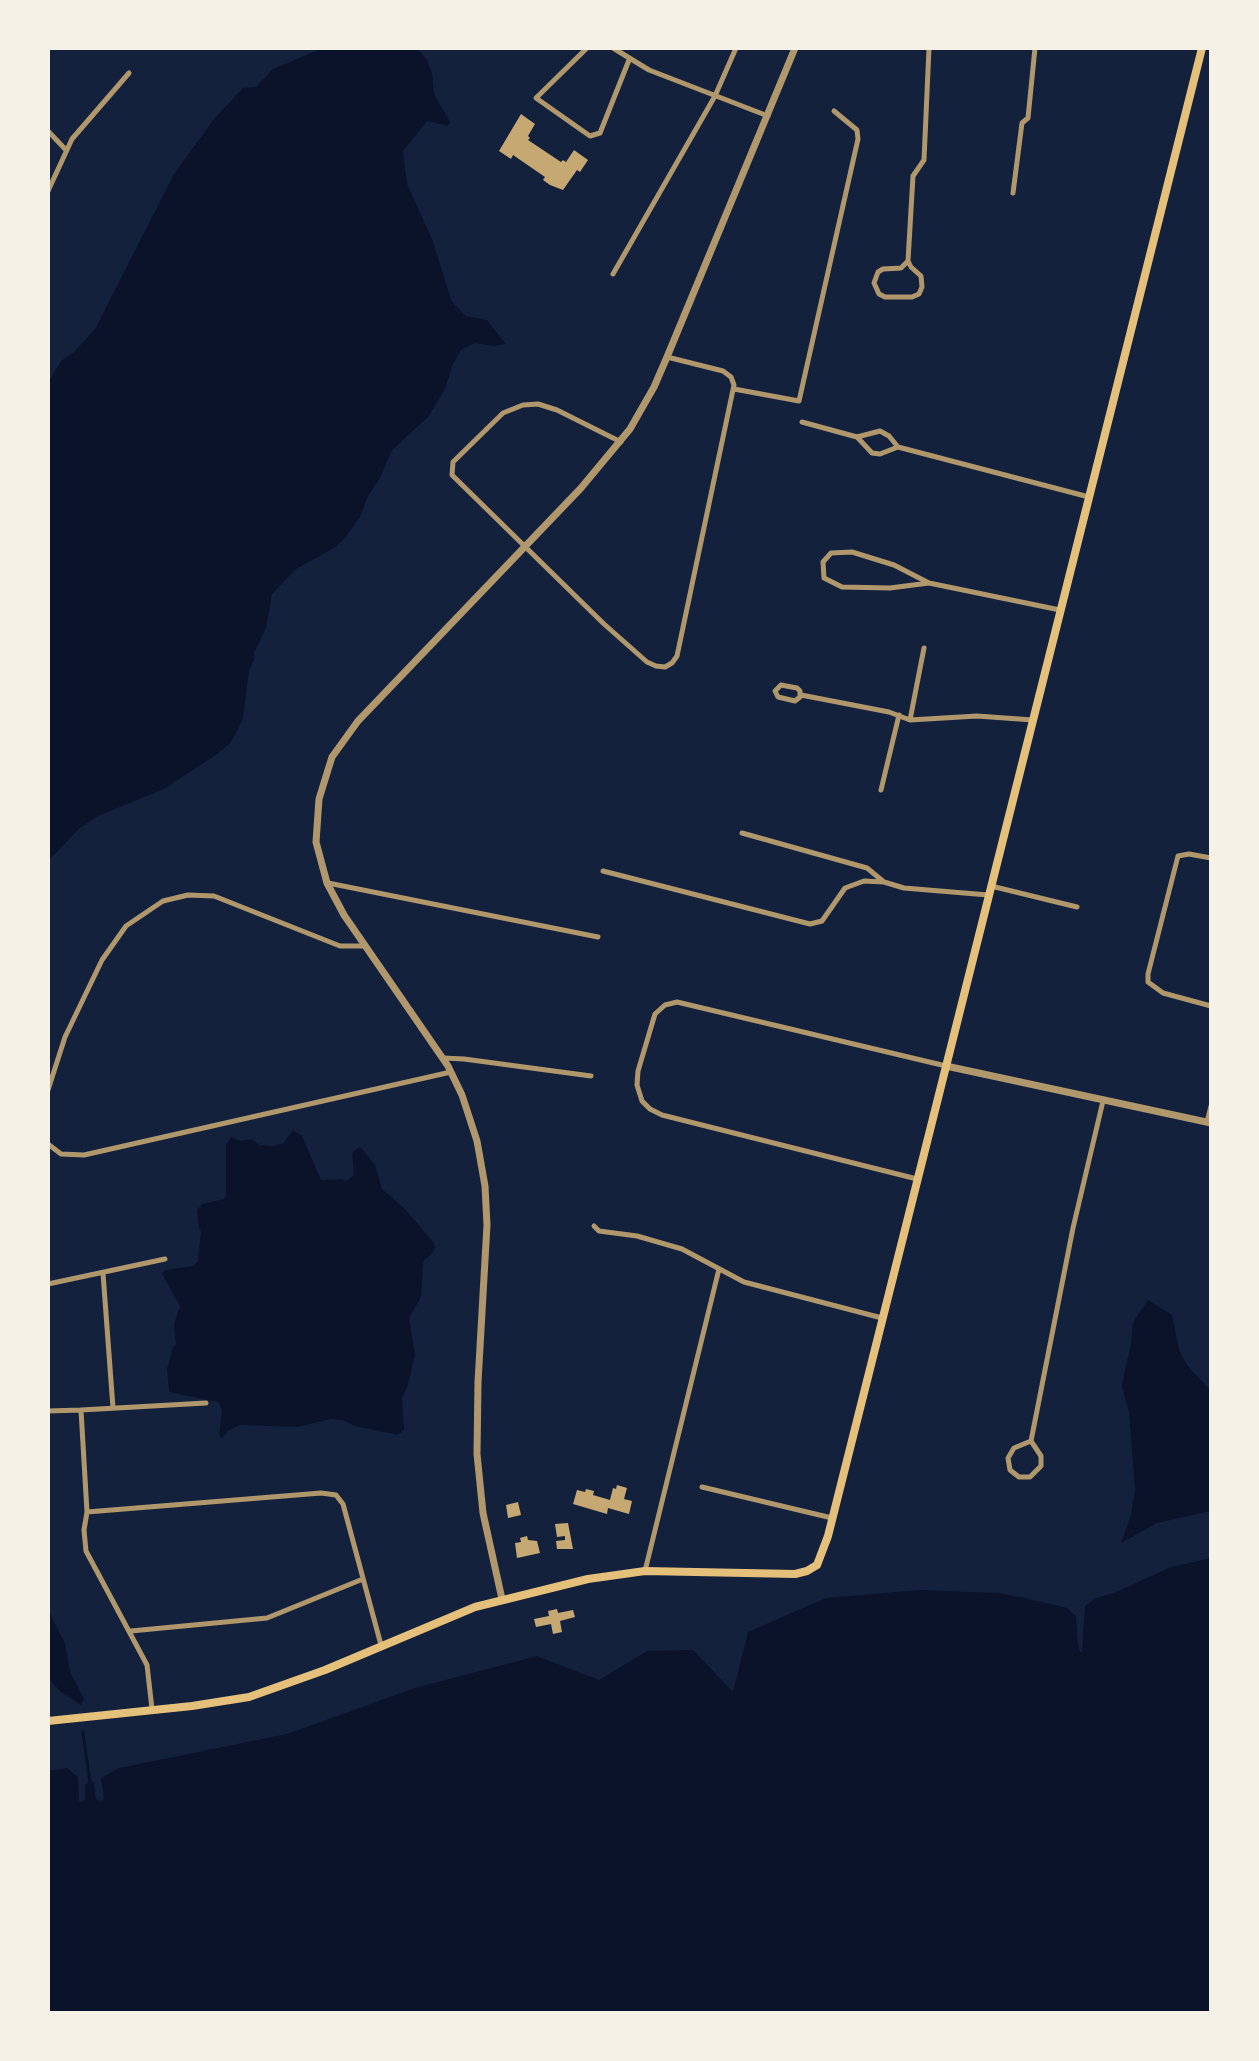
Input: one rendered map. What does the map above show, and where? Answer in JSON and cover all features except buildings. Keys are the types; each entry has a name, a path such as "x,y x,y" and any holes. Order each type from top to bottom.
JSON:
{"main road":[{"path":"48,1721 249,1697 502,1599 604,1576 645,1571 795,1574 813,1568 822,1557 1202,48"}],"street":[{"path":"587,48 537,96 537,100 594,137 600,133 629,60"},
{"path":"613,48 629,60 768,116"},
{"path":"613,274 715,96 736,48"},
{"path":"502,1599 483,1513 477,1454 487,1202 477,1141 463,1099 443,1058 344,915 327,883 317,847 316,816 323,779 336,751 369,709 526,547 621,442 645,404 795,48"},
{"path":"908,261 901,268 878,272 874,287 882,296 912,297 920,292 921,276 908,261 913,176 923,162 925,151 929,48"},
{"path":"1013,193 1022,123 1028,118 1035,48"},
{"path":"48,191 72,139 129,73"},
{"path":"734,389 799,401 858,139 857,130 834,111"},
{"path":"48,131 66,150"},
{"path":"621,442 551,407 523,405 503,413 453,462 451,470 455,480 604,624 647,662 660,667 672,663 677,656 734,389 733,380 726,373 667,357"},
{"path":"802,422 857,437 880,431 898,447"},
{"path":"857,437 872,453 880,454 898,447 1089,497"},
{"path":"929,583 890,588 842,587 824,578 823,562 831,553 852,552 894,565 929,583 1060,610"},
{"path":"910,720 924,648"},
{"path":"801,695 795,701 780,699 775,691 783,685 797,688 801,695 899,715 910,720 977,716 1033,720"},
{"path":"881,790 899,715"},
{"path":"742,833 867,868 884,882"},
{"path":"1211,858 1189,854 1178,856 1148,982 1163,993 1211,1006"},
{"path":"603,871 810,924 822,921 839,895 851,885 864,881 884,882 904,888 989,890 1077,907"},
{"path":"327,883 598,937"},
{"path":"48,1090 65,1037 102,960 126,926 163,901 188,895 214,896 340,946 367,946"},
{"path":"917,1179 656,1113 645,1105 637,1079 655,1014 665,1005 677,1002 946,1066 1209,1122 1211,1106"},
{"path":"443,1058 591,1076"},
{"path":"48,1144 61,1154 84,1155 451,1072"},
{"path":"1031,1441 1014,1448 1008,1458 1010,1470 1019,1477 1030,1477 1041,1466 1041,1456 1031,1441 1073,1228 1103,1101"},
{"path":"594,1226 599,1231 637,1236 682,1249 752,1285 882,1318"},
{"path":"48,1284 165,1259"},
{"path":"645,1571 719,1269"},
{"path":"103,1273 113,1408"},
{"path":"48,1411 206,1403"},
{"path":"81,1410 87,1512 83,1537 88,1558 131,1631 147,1665 152,1709"},
{"path":"702,1487 832,1518"},
{"path":"87,1512 333,1494 343,1504 381,1645"},
{"path":"131,1631 267,1618 286,1613 363,1579"}],"water":[{"path":"323,48 417,48 427,60 432,72 434,94 450,122 448,126 427,121 403,151 407,184 432,239 452,302 466,316 487,320 506,344 475,343 461,350 445,389 428,417 392,450 360,517 345,538 334,548 296,569 272,594 266,628 249,670 243,719 231,742 164,789 98,816 80,828 48,861 48,383 61,361 95,329 174,174 214,119 243,88 256,87 273,69"},
{"path":"293,1130 302,1136 321,1180 346,1181 354,1175 352,1153 359,1147 363,1150 375,1165 382,1189 404,1208 434,1243 432,1254 424,1260 421,1297 409,1318 415,1355 402,1397 404,1430 398,1435 331,1419 298,1427 240,1425 222,1438 219,1435 222,1410 218,1402 169,1392 167,1369 176,1345 174,1324 180,1306 162,1274 165,1270 193,1266 198,1261 201,1231 197,1210 202,1204 226,1196 226,1145 231,1137 241,1141 252,1139 259,1145 273,1146 284,1143"},
{"path":"1148,1300 1172,1315 1179,1350 1187,1365 1211,1391 1211,1511 1157,1523 1121,1543 1131,1515 1135,1490 1129,1412 1122,1387 1133,1322"},
{"path":"1211,1558 1211,2013 48,2013 48,1771 67,1768 78,1777 79,1801 82,1802 85,1799 85,1784 94,1782 96,1799 102,1801 101,1778 119,1768 287,1734 415,1688 537,1656 599,1680 647,1651 693,1650 733,1692 748,1632 826,1598 920,1590 999,1593 1024,1598 1067,1608 1076,1616 1078,1644 1082,1652 1085,1606 1096,1598 1171,1567"},
{"path":"48,1610 65,1643 70,1672 84,1699 81,1705 61,1692 48,1678"}],"waterway":[{"path":"83,1732 90,1783"}]}
